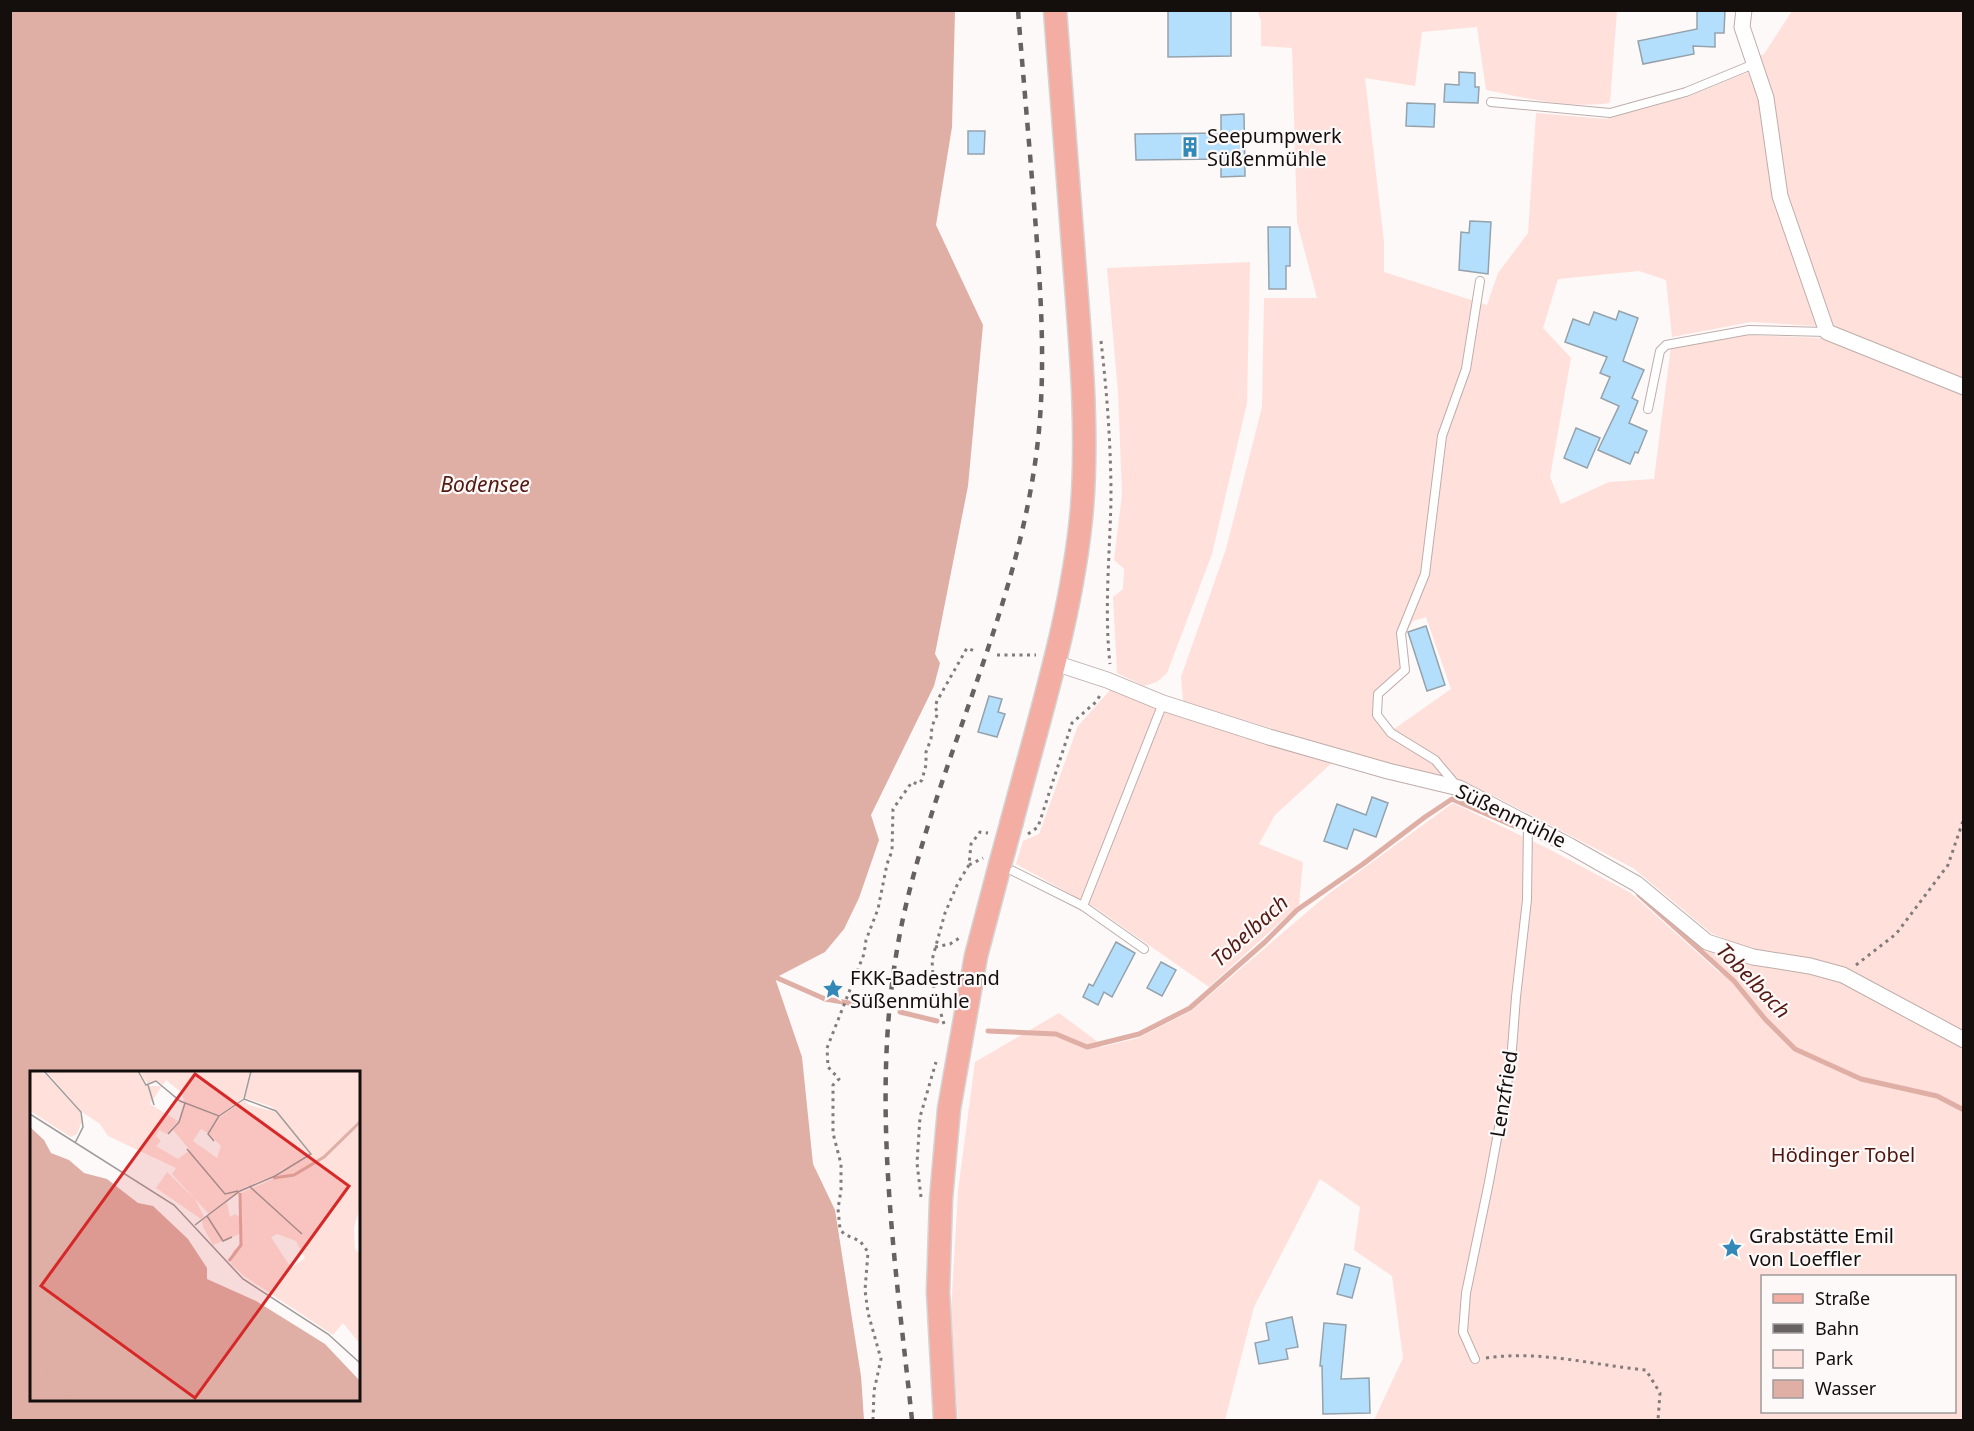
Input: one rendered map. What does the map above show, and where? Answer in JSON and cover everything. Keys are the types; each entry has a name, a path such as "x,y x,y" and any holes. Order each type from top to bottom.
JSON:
{"main road":[{"path":"945,1420 938,1292 941,1199 949,1109 992,861 1018,829 1055,663 1075,559 1082,508 1083,370 1055,10"}],"street":[{"path":"1744,10 1742,27 1766,98 1780,196 1827,332 1964,387"},
{"name":"Süßenmühle","path":"1055,663 1107,680 1163,704 1388,771 1460,788 1637,884 1707,942 1753,957 1810,966 1843,975 1964,1040"}],"lane":[{"path":"1491,102 1610,113 1686,92 1754,64"},
{"path":"1460,788 1434,760 1391,733 1377,715 1378,694 1405,670 1401,633 1425,574 1442,436 1466,369 1480,281"},
{"path":"1647,409 1660,351 1666,345 1749,330 1827,332"},
{"path":"1083,906 1163,704"},
{"name":"Lenzfried","path":"1475,1359 1463,1332 1466,1293 1511,1062 1527,900 1528,824"},
{"path":"992,861 1083,906 1144,949"}],"path":[{"path":"873,1420 874,1391 881,1359 868,1313 865,1290 868,1252 860,1241 844,1234 840,1229 838,1209 841,1164 833,1133 832,1086 839,1079 828,1067 827,1048 864,954 866,940 878,909 887,864 892,851 893,809 912,782 918,784 922,780 932,726 938,712 935,707 937,701 967,648 978,652"},
{"path":"997,655 1035,655 1055,663"},
{"path":"1018,829 1038,827 1072,723 1097,701 1107,680"},
{"path":"1843,975 1896,934 1948,865 1964,818"},
{"path":"939,1008 934,990 932,960 945,913 969,865 971,844 980,832"},
{"path":"969,865 992,861"},
{"path":"1475,1359 1526,1355 1646,1370 1660,1393 1658,1420"}],"green space":[{"name":"Hödinger Tobel","path":"1258,11 1617,11 1610,103 1564,104 1486,90 1477,27 1422,32 1415,86 1365,78 1384,242 1384,272 1487,305 1498,273 1528,233 1536,113 1606,119 1687,97 1751,71 1762,99 1817,326 1751,322 1672,337 1666,280 1639,271 1558,279 1543,328 1571,358 1550,477 1561,504 1609,482 1654,479 1671,346 1751,335 1823,338 1963,392 1963,1420 1374,1420 1403,1358 1392,1276 1354,1250 1360,1207 1320,1179 1254,1307 1225,1420 958,1420 951,1311 958,1191 975,1062 1059,1013 1098,1042 1101,1047 1138,1038 1191,1011 1327,895 1453,803 1551,850 1631,893 1721,974 1715,964 1686,937 1689,935 1751,950 1711,933 1633,868 1494,796 1441,776 1365,758 1183,701 1181,677 1226,549 1262,407 1264,298 1317,298 1297,222 1292,48 1261,46 1261,21","holes":["1426,617 1451,689 1394,729 1381,713 1383,696 1410,672 1404,636 1413,621"]},
{"path":"1792,11 1963,11 1963,381 1833,327 1787,194 1771,95 1760,56 1764,54"},
{"path":"1250,262 1247,403 1212,554 1167,673 1157,682 1144,686 1117,673 1113,597 1123,589 1124,569 1114,560 1122,494 1118,392 1107,268"},
{"path":"1111,689 1334,761 1275,815 1259,844 1303,862 1299,905 1209,987 1094,907 1016,864 1023,841 1039,834 1078,726"}],"water":[{"name":"Bodensee","path":"10,11 955,11 952,127 936,225 983,325 968,486 935,654 940,663 934,686 871,815 879,840 859,898 844,929 825,952 775,978 802,1057 813,1164 835,1210 861,1376 864,1420 11,1420"}],"building":[{"path":"1168,10 1231,10 1231,56 1168,57"},
{"path":"1697,10 1725,10 1724,33 1715,33 1715,47 1693,46 1694,54 1643,64 1638,41 1697,29"},
{"path":"1459,72 1475,73 1475,87 1479,87 1478,103 1444,102 1445,84 1459,85"},
{"path":"1407,103 1435,104 1434,127 1406,126"},
{"name":"Seepumpwerk Süßenmühle","path":"1244,114 1245,176 1221,177 1221,159 1136,160 1135,134 1221,133 1221,115"},
{"path":"968,131 985,131 984,154 968,154"},
{"path":"1470,221 1491,222 1488,274 1459,270 1461,232 1469,233"},
{"path":"1268,227 1290,227 1290,266 1286,266 1286,289 1269,289"},
{"path":"1619,311 1638,318 1623,361 1644,370 1632,398 1638,401 1629,423 1647,431 1638,453 1635,452 1630,464 1598,450 1619,406 1601,398 1610,377 1600,373 1607,357 1565,342 1573,319 1589,325 1594,312 1616,320"},
{"path":"1576,428 1600,438 1587,468 1564,458"},
{"path":"1426,626 1445,685 1427,691 1408,632"},
{"path":"989,696 1002,699 998,712 1005,714 997,737 978,732"},
{"path":"1372,797 1388,803 1376,837 1354,829 1347,849 1324,841 1337,804 1366,815"},
{"path":"1116,942 1135,953 1112,997 1104,992 1098,1005 1083,997 1089,984 1093,986"},
{"path":"1161,962 1176,970 1162,996 1147,988"},
{"path":"1345,1264 1360,1268 1352,1298 1337,1294"},
{"path":"1292,1317 1298,1347 1286,1349 1288,1359 1259,1364 1255,1343 1269,1340 1266,1323"},
{"path":"1324,1323 1346,1325 1341,1379 1369,1378 1370,1413 1323,1414 1322,1366 1320,1366"}],"waterway":[{"name":"Tobelbach","path":"988,1031 1056,1034 1087,1047 1139,1034 1190,1008 1265,942 1297,910 1452,799 1514,826"},
{"name":"Tobelbach","path":"1639,895 1734,981 1765,1019 1795,1049 1861,1079 1937,1096 1964,1110"},
{"name":"Tobelbach","path":"775,977 825,999 873,1007"},
{"name":"Tobelbach","path":"900,1012 937,1021"}],"railway":[{"path":"912,1420 887,1162 888,1033 894,969 906,905 938,796 993,635 1023,526 1034,470 1041,404 1041,304 1018,10"}],"place":[{"name":"Seepumpwerk Süßenmühle","path":"1190,147"},
{"name":"FKK-Badestrand Süßenmühle","path":"833,989"},
{"name":"Grabstätte Emil von Loeffler","path":"1732,1248"}]}
